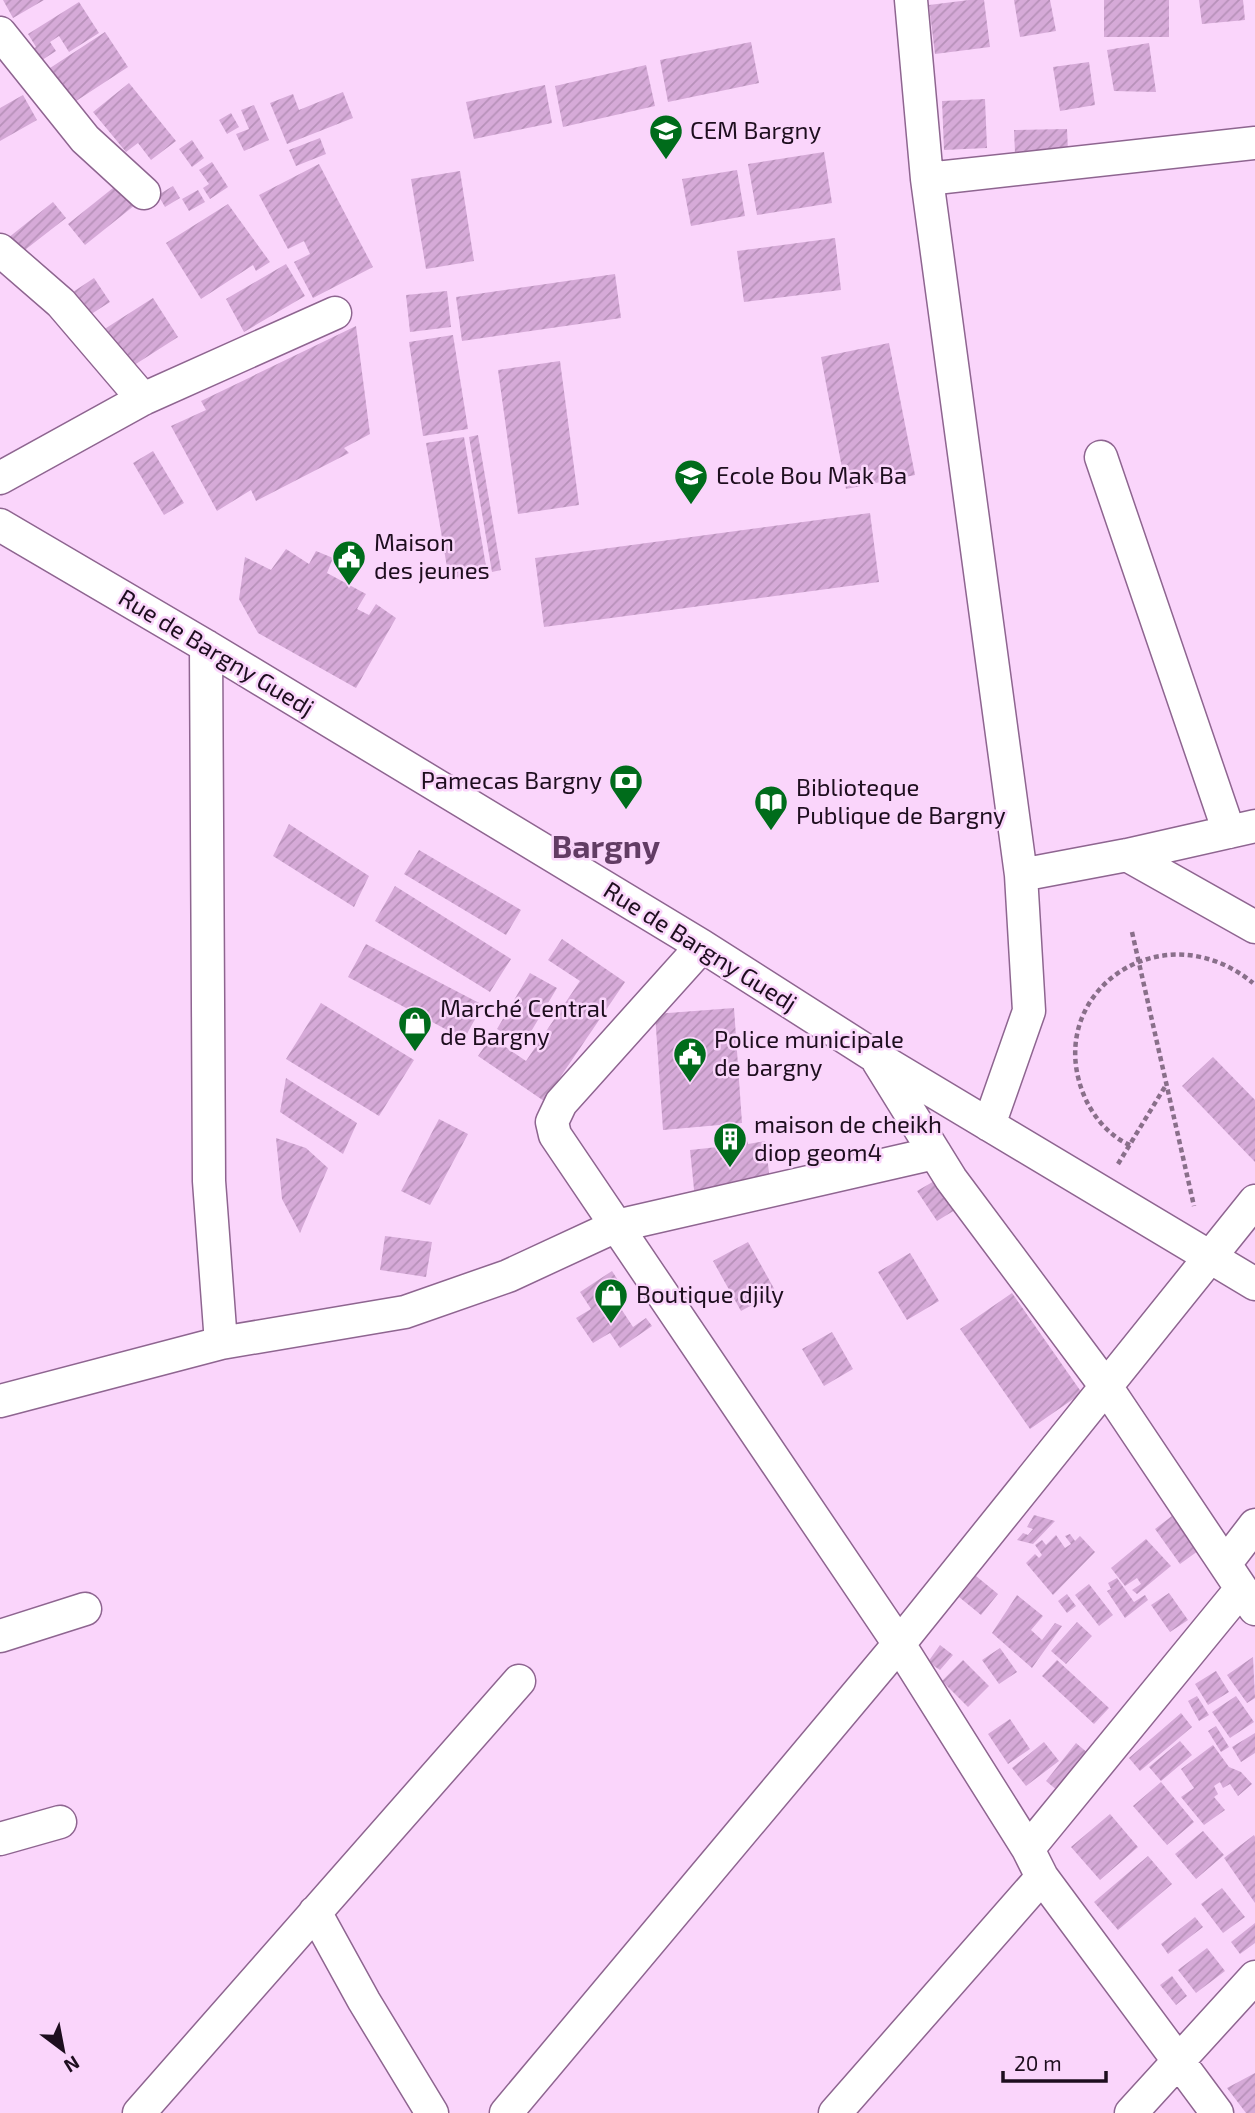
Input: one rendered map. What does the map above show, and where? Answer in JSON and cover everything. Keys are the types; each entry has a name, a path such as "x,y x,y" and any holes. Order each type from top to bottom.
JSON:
{"street":[{"path":"911,0 928,179 1021,875 1029,1011 989,1125"},
{"path":"0,33 85,139 144,193"},
{"path":"928,179 1254,145"},
{"path":"0,250 61,303 143,399"},
{"path":"0,478 143,399 335,313"},
{"path":"1021,875 1242,829 1101,457"},
{"name":"Rue de Bargny Guedj","path":"0,525 206,646 702,947 876,1057 1255,1284"},
{"path":"206,646 209,1181 221,1343"},
{"path":"1127,855 1255,927"},
{"path":"702,947 561,1103 552,1122 555,1135 899,1644 1028,1849 1042,1877 1179,2058 1217,2113"},
{"path":"876,1057 935,1153 1107,1388 1240,1587"},
{"path":"0,1401 221,1343 405,1312 508,1276 616,1226 935,1153"},
{"path":"506,2113 899,1644 1255,1201"},
{"path":"1028,1849 1240,1587 1255,1525"},
{"path":"0,1636 85,1609"},
{"path":"139,2113 519,1681"},
{"path":"0,1839 61,1822"},
{"path":"835,2113 1042,1877"},
{"path":"315,1912 364,2001 432,2113"},
{"path":"1131,2113 1255,1977"}],"path":[{"path":"1132,932 1194,1206"},
{"path":"1130,1146 1104,1127 1090,1109 1081,1088 1076,1066 1077,1042 1093,999 1107,981 1138,961 1170,953 1192,953 1215,958 1253,983"},
{"path":"1101,1192 1166,1085"}],"building":[{"path":"3,0 44,0 13,18"},
{"path":"984,0 990,47 935,54 929,5"},
{"path":"1014,0 1050,0 1056,31 1020,37"},
{"path":"1104,0 1169,0 1169,37 1104,37"},
{"path":"1199,0 1243,0 1245,20 1202,24"},
{"path":"79,2 99,33 69,52 59,36 50,42 56,51 39,62 31,50 36,47 28,34"},
{"path":"105,32 128,67 70,105 47,70"},
{"path":"751,42 759,83 668,102 660,60"},
{"path":"1149,43 1156,92 1114,91 1107,50"},
{"path":"1089,62 1095,105 1060,111 1053,67"},
{"path":"646,65 655,106 563,127 555,86"},
{"path":"129,83 176,141 151,160 138,143 126,152 93,112"},
{"path":"545,85 552,123 474,139 466,102"},
{"path":"343,92 353,118 287,144 270,103 293,94 299,110"},
{"path":"23,95 37,120 0,141 0,108"},
{"path":"985,99 987,148 944,150 942,101"},
{"path":"254,105 269,140 244,151 236,134 249,129 241,110"},
{"path":"231,113 239,127 227,134 219,120"},
{"path":"1067,129 1068,151 1015,153 1014,130"},
{"path":"320,138 326,154 296,166 289,150"},
{"path":"192,140 204,158 192,167 179,149"},
{"path":"824,152 832,203 757,215 748,164"},
{"path":"212,162 228,187 210,199 203,188 209,184 199,170"},
{"path":"319,164 373,267 313,298 294,262 310,254 304,241 288,249 259,195"},
{"path":"737,170 745,216 691,226 682,179"},
{"path":"460,171 474,261 426,269 411,179"},
{"path":"123,180 140,201 85,245 68,224"},
{"path":"173,186 180,198 165,207 158,195"},
{"path":"198,190 205,202 189,211 182,199"},
{"path":"53,202 66,218 21,253 8,238"},
{"path":"228,204 270,262 256,271 253,265 201,299 166,243"},
{"path":"835,238 841,290 744,302 737,251"},
{"path":"286,264 305,296 244,332 226,299"},
{"path":"615,274 621,318 462,341 456,297"},
{"path":"94,278 110,302 82,320 67,296"},
{"path":"447,291 451,327 410,332 406,295"},
{"path":"153,298 178,337 128,369 103,330"},
{"path":"356,326 370,434 344,448 349,453 256,501 251,490 217,511 171,426 206,410 201,401"},
{"path":"453,335 468,429 423,436 409,342"},
{"path":"889,343 915,475 846,489 821,357"},
{"path":"560,361 579,505 518,514 498,370"},
{"path":"478,435 501,570 492,572 469,437"},
{"path":"464,437 487,572 449,579 426,443"},
{"path":"153,451 184,503 164,515 133,463"},
{"path":"870,513 879,582 544,627 535,558"},
{"path":"286,549 309,564 316,551 333,558 327,573 366,594 357,609 369,615 376,604 396,618 356,688 258,633 239,599 245,557 271,570"},
{"path":"289,824 369,876 354,907 273,856"},
{"path":"419,850 521,910 506,935 404,874"},
{"path":"395,886 511,959 490,992 375,921"},
{"path":"562,939 625,982 544,1101 478,1056 491,1037 526,1061 580,981 548,960"},
{"path":"366,944 483,1005 464,1039 348,977"},
{"path":"530,973 557,988 523,1045 497,1029"},
{"path":"321,1003 414,1060 379,1116 286,1059"},
{"path":"734,1008 742,1123 663,1130 655,1014"},
{"path":"1213,1057 1255,1100 1255,1162 1182,1086"},
{"path":"286,1078 357,1123 343,1154 280,1112"},
{"path":"439,1119 468,1134 430,1205 401,1191"},
{"name":"maison de cheikh diop geom4","path":"744,1130 748,1144 765,1141 771,1188 695,1199 690,1150 718,1147 715,1133"},
{"path":"276,1138 306,1148 328,1168 300,1233 282,1199"},
{"path":"936,1180 955,1210 937,1221 917,1191"},
{"path":"385,1236 432,1242 426,1277 380,1270"},
{"path":"748,1242 776,1292 741,1311 713,1261"},
{"path":"910,1253 939,1301 907,1320 878,1272"},
{"path":"612,1271 627,1294 616,1301 633,1327 646,1318 652,1326 620,1348 610,1333 593,1343 576,1318 591,1309 580,1292"},
{"path":"1012,1293 1082,1393 1030,1429 960,1329"},
{"path":"832,1332 853,1369 824,1386 802,1349"},
{"path":"1034,1515 1055,1521 1033,1544 1017,1540 1023,1533 1028,1535 1033,1529 1027,1527"},
{"path":"1172,1516 1198,1551 1180,1564 1155,1529"},
{"path":"1070,1534 1075,1541 1080,1536 1095,1552 1053,1595 1026,1563 1035,1554 1039,1558 1042,1555 1035,1545 1042,1540 1046,1545 1056,1535 1065,1548 1071,1544 1065,1536"},
{"path":"1146,1539 1171,1566 1137,1594 1132,1590 1141,1584 1137,1578 1125,1586 1111,1568"},
{"path":"976,1576 998,1594 981,1615 959,1597"},
{"path":"1117,1578 1134,1602 1145,1595 1148,1600 1125,1618 1107,1591 1111,1589 1108,1583"},
{"path":"1089,1584 1113,1615 1099,1626 1075,1595"},
{"path":"1169,1593 1188,1620 1170,1632 1151,1605"},
{"path":"1067,1594 1076,1606 1067,1613 1058,1601"},
{"path":"1017,1595 1043,1616 1031,1630 1042,1640 1055,1623 1062,1626 1032,1668 992,1633"},
{"path":"1077,1622 1092,1636 1066,1664 1051,1651"},
{"path":"940,1645 953,1655 940,1670 928,1662"},
{"path":"1000,1648 1017,1672 999,1684 982,1660"},
{"path":"1253,1657 1255,1698 1247,1703 1227,1675"},
{"path":"963,1660 989,1686 968,1707 942,1681"},
{"path":"1057,1660 1109,1708 1094,1724 1042,1676"},
{"path":"1216,1671 1229,1692 1208,1705 1195,1684"},
{"path":"1197,1696 1209,1715 1199,1721 1188,1701"},
{"path":"1236,1696 1254,1722 1230,1738 1212,1712"},
{"path":"1181,1713 1192,1727 1140,1771 1129,1758"},
{"path":"1010,1719 1030,1749 1008,1764 988,1734"},
{"path":"1216,1726 1229,1747 1221,1752 1208,1731"},
{"path":"1255,1733 1255,1753 1241,1762 1232,1747"},
{"path":"1180,1741 1192,1755 1161,1781 1149,1767"},
{"path":"1044,1742 1059,1761 1026,1786 1012,1768"},
{"path":"1076,1743 1089,1754 1058,1791 1046,1781"},
{"path":"1213,1745 1229,1767 1241,1772 1252,1784 1238,1796 1230,1784 1223,1788 1220,1782 1214,1786 1218,1794 1214,1797 1225,1810 1204,1825 1181,1797 1194,1788 1181,1769"},
{"path":"1161,1782 1194,1822 1167,1845 1133,1806"},
{"path":"1110,1814 1138,1847 1100,1880 1071,1847"},
{"path":"1203,1831 1224,1855 1196,1879 1175,1854"},
{"path":"1254,1835 1255,1837 1255,1903 1224,1858"},
{"path":"1148,1856 1172,1884 1118,1930 1094,1902"},
{"path":"1222,1888 1245,1917 1223,1933 1201,1904"},
{"path":"1195,1917 1203,1927 1168,1954 1161,1944"},
{"path":"1255,1923 1255,1943 1240,1954 1231,1942"},
{"path":"1207,1948 1225,1971 1196,1993 1178,1970"},
{"path":"1172,1976 1187,1996 1176,2005 1160,1985"},
{"path":"1255,2073 1255,2113 1246,2113 1227,2088"}],"place":[{"name":"CEM Bargny","path":"666,161"},
{"name":"Ecole Bou Mak Ba","path":"691,506"},
{"name":"Maison des jeunes","path":"349,587"},
{"name":"Pamecas Bargny","path":"626,811"},
{"name":"Biblioteque Publique de Bargny","path":"771,832"},
{"name":"Marché Central de Bargny","path":"415,1053"},
{"name":"Police municipale de bargny","path":"690,1084"},
{"name":"maison de cheikh diop geom4","path":"730,1169"},
{"name":"Boutique djily","path":"611,1325"}],"district":[{"name":"Bargny","path":"606,847"}]}
